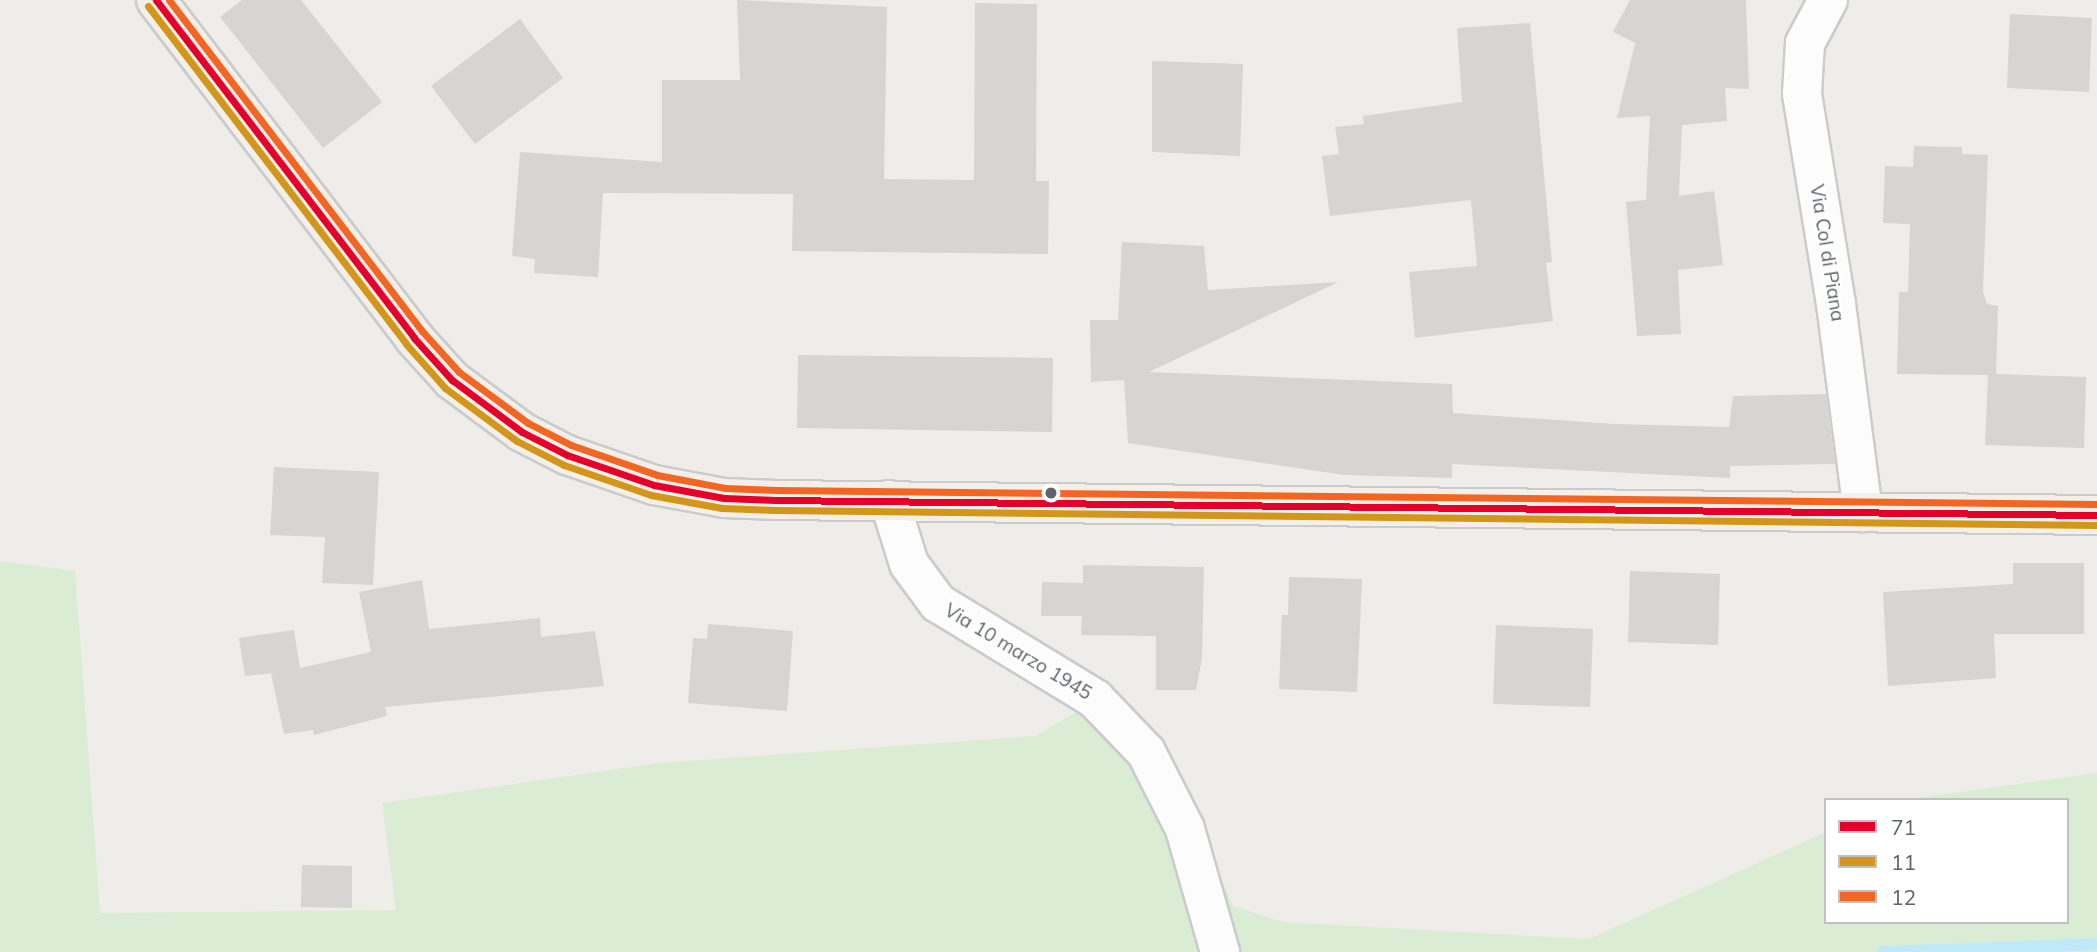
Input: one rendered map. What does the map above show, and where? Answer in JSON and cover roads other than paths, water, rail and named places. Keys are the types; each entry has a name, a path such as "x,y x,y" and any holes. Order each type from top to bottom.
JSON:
{"main road":[{"path":"156,0 431,359 499,418 567,455 677,490 757,500 2097,515"}],"street":[{"name":"Via Col di Piana","path":"1828,0 1805,43 1802,94 1836,304 1863,512"},
{"name":"Via 10 marzo 1945","path":"889,500 909,565 938,603 1096,699 1146,752 1185,830 1220,952"}],"waterway":[{"path":"1883,952 2097,944"}]}
